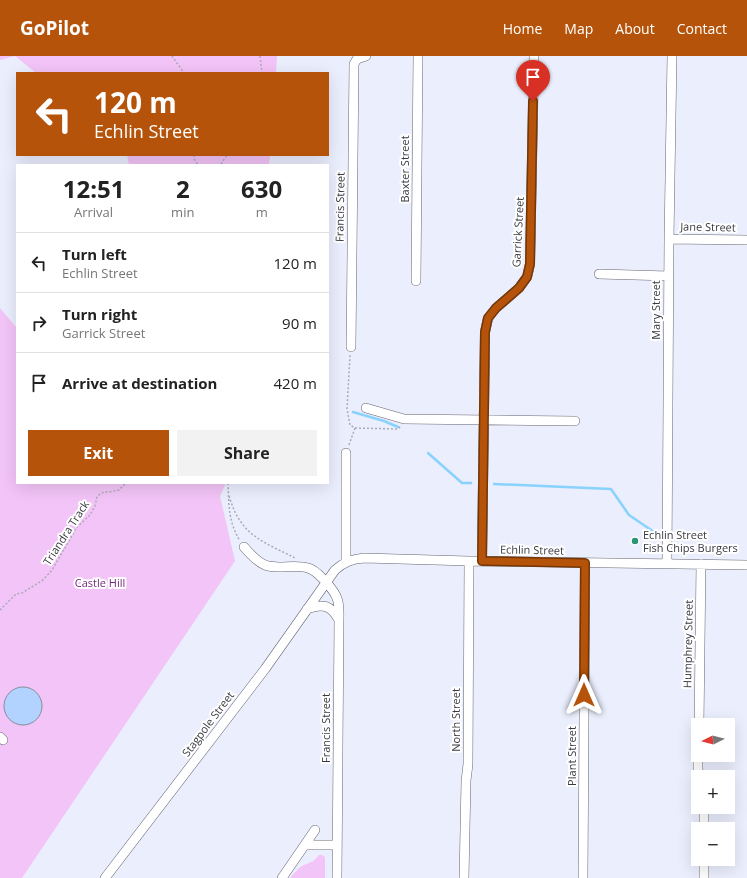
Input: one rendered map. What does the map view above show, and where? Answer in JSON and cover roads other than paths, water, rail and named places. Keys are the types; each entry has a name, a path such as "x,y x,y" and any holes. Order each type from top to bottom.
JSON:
{"street":[{"name":"Francis Street","path":"351,347 354,62 357,59 366,56"},
{"name":"Baxter Street","path":"416,281 418,56"},
{"name":"Garrick Street","path":"482,561 485,332 488,318 496,308 519,288 527,277 530,264 534,56"},
{"name":"Mary Street","path":"667,564 672,56"},
{"name":"Jane Street","path":"669,239 747,240"},
{"path":"599,274 669,276"},
{"path":"366,408 404,419 575,421"},
{"path":"326,582 335,570 346,562 346,453"},
{"name":"Francis Street","path":"244,547 254,558 267,566 308,567 318,574 336,595 339,606 337,878"},
{"name":"Echlin Street","path":"346,562 364,558 747,565"},
{"name":"North Street","path":"464,878 466,781 468,764 469,561"},
{"name":"Plant Street","path":"583,878 585,563"},
{"name":"Humphrey Street","path":"699,718 701,564"},
{"name":"Stagpole Street","path":"105,878 265,669 326,582"},
{"path":"307,609 315,606 325,606 334,612 339,620"},
{"path":"282,878 315,830"},
{"path":"305,845 337,845"},
{"path":"704,866 704,878"}],"waterway":[{"path":"353,412 384,421 398,427"},
{"path":"428,453 462,483 471,483"},
{"path":"494,484 611,489 629,515 654,532"}],"place":[{"name":"Echlin Street Fish Chips Burgers","path":"635,541"}],"park label":[{"name":"Castle Hill","path":"100,583"}]}
